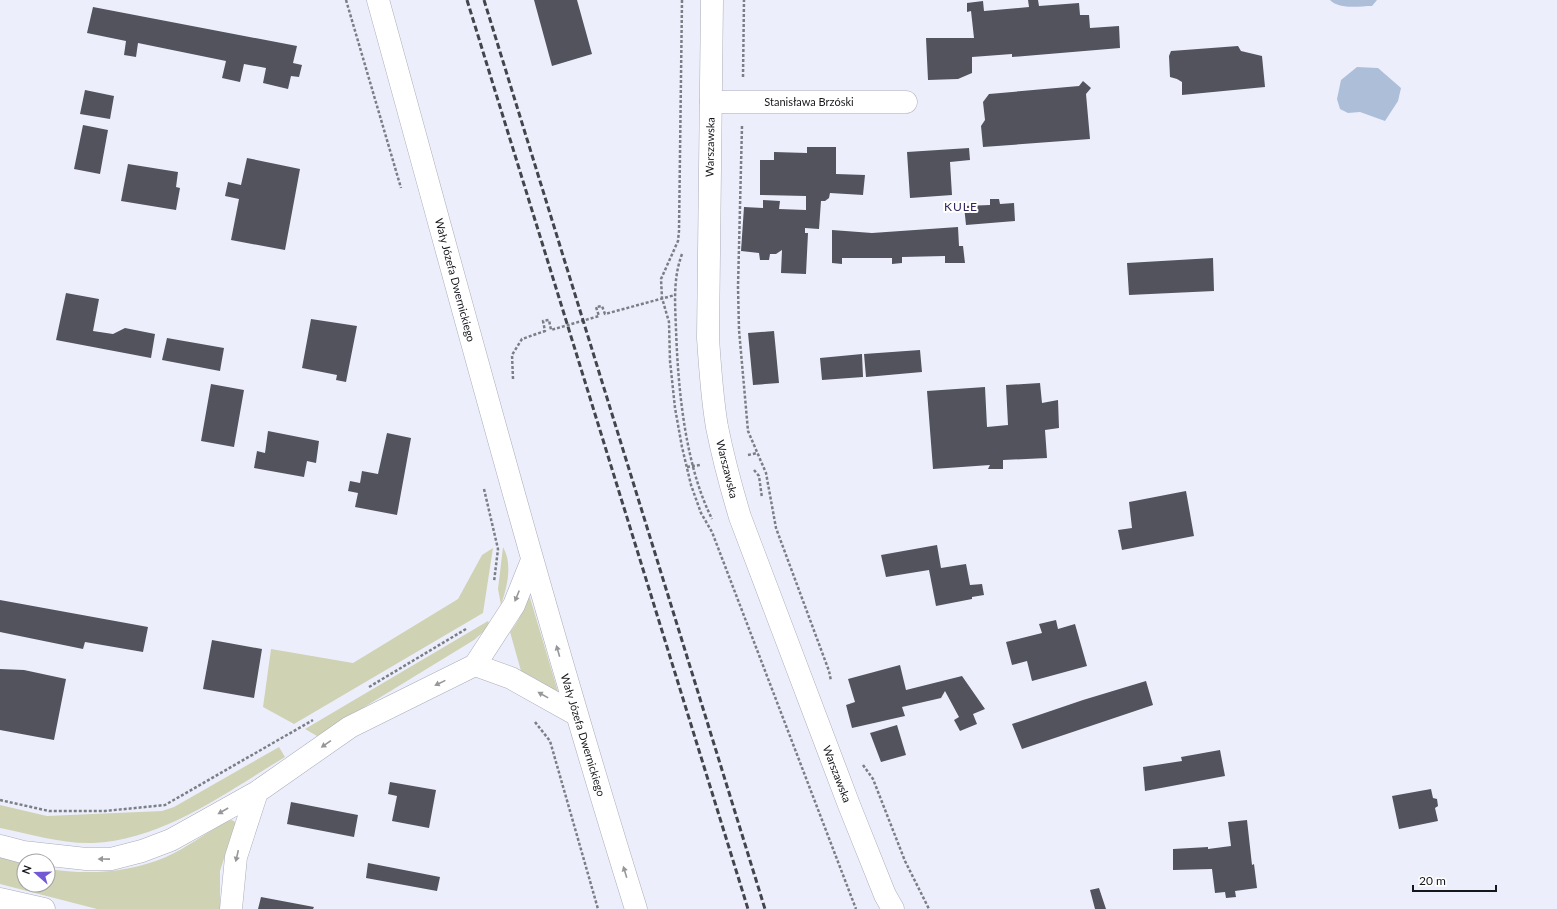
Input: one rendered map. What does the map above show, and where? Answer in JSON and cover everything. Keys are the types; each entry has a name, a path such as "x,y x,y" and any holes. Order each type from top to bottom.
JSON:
{"street":[{"name":"Wały Józefa Dwernickiego","path":"378,0 532,560 636,909"},
{"name":"Warszawska","path":"712,0 708,338 711,384 718,428 727,473 740,517 843,791 885,895 893,909"},
{"name":"Stanisława Brzóski","path":"711,102 906,102"},
{"path":"0,846 24,852 86,859 111,859 142,851 171,840 257,792 350,727 475,665 514,605 532,560"},
{"path":"475,665 511,678 577,715"},
{"path":"231,909 236,857 257,792"},
{"path":"0,899 44,909"}],"path":[{"path":"744,0 738,287 739,330 748,431 766,473 776,528 829,671 832,684"},
{"path":"513,379 512,355 522,339 545,331 543,321 549,320 551,330 599,316 596,307 602,306 605,314 675,295 677,360 682,408 689,445 706,507"},
{"path":"749,468 755,470 760,476 762,491"},
{"path":"484,489 498,549 494,585"},
{"path":"368,688 469,628"},
{"path":"532,718 550,741 598,909"},
{"path":"0,800 49,811 105,811 165,806 313,719"},
{"path":"862,764 873,779 905,861 929,909"}],"green space":[{"path":"503,547 508,561 508,576 501,605 498,589"},
{"path":"493,548 483,613 294,724 263,707 271,649 353,663 458,599 482,555"},
{"path":"528,591 559,695 538,680 521,671 510,632 522,613"},
{"path":"488,621 490,626 474,640 317,736 305,729"},
{"path":"279,747 285,757 194,812 169,824 144,833 119,840 81,843 34,836 0,828 0,805 47,816 162,811 174,807"},
{"path":"232,820 235,822 235,825 220,871 220,909 97,909 35,893 56,893 56,870 78,872 108,871 152,862 166,857 189,845 227,821"},
{"path":"0,858 16,861 16,888 0,884"}],"water":[{"path":"1330,0 1377,0 1372,6 1350,7 1339,5"},
{"path":"1357,67 1378,68 1401,88 1398,101 1385,121 1360,112 1348,113 1340,109 1337,99 1341,80"}],"building":[{"path":"534,0 577,0 592,54 552,66"},
{"path":"1028,0 1038,0 1039,6 1079,3 1080,15 1089,15 1090,28 1119,26 1120,48 1012,57 1012,54 972,57 972,73 958,79 928,80 926,38 974,38 971,11 967,12 967,3 983,1 984,11 1029,7"},
{"path":"93,7 297,46 293,63 302,65 299,77 291,76 288,89 263,83 266,68 244,64 240,82 222,78 226,61 138,43 136,57 124,55 126,41 87,33"},
{"path":"1238,46 1241,51 1262,56 1265,87 1182,95 1182,82 1170,77 1169,56 1171,51"},
{"path":"1083,81 1091,88 1086,94 1090,139 983,147 981,126 985,120 983,102 989,94 1079,86"},
{"path":"85,90 114,96 110,119 80,114"},
{"path":"83,125 108,130 100,174 74,169"},
{"path":"807,147 836,147 836,174 865,175 863,195 830,193 829,198 825,201 821,201 819,229 805,228 805,233 808,233 806,274 781,273 782,250 776,254 770,254 769,260 760,260 759,253 741,251 744,207 763,208 763,200 780,201 779,209 806,210 806,196 760,195 760,160 774,160 774,152 807,153"},
{"path":"969,148 970,160 950,162 952,195 910,198 907,152"},
{"path":"247,158 300,169 285,250 231,240 239,199 225,196 228,182 241,185"},
{"path":"128,164 178,172 176,187 180,188 176,210 121,201"},
{"path":"990,199 999,199 1000,204 1014,203 1015,221 966,225 964,206 990,205"},
{"path":"958,227 959,246 963,246 965,263 945,263 945,256 902,257 902,263 892,264 892,258 842,258 842,264 832,263 832,230 872,233"},
{"path":"1213,258 1214,291 1129,295 1127,263"},
{"path":"66,293 99,299 93,331 113,334 125,328 155,334 151,358 56,340"},
{"path":"311,319 357,326 346,382 336,380 337,375 302,368"},
{"path":"774,331 779,383 753,385 748,333"},
{"path":"167,338 224,348 220,371 162,360"},
{"path":"920,350 922,372 866,377 864,354"},
{"path":"862,354 863,377 822,380 820,358"},
{"path":"1040,383 1042,403 1058,400 1059,428 1045,430 1047,458 1003,460 1003,469 988,469 990,465 933,469 927,391 985,387 987,427 1008,425 1006,385"},
{"path":"211,384 244,390 234,447 201,441"},
{"path":"268,431 319,441 316,463 307,461 304,477 254,468 257,451 265,453"},
{"path":"387,433 411,438 397,515 355,507 358,493 348,491 350,481 360,483 362,471 378,474"},
{"path":"1186,491 1194,536 1122,550 1118,530 1132,528 1129,502"},
{"path":"937,545 941,568 966,564 970,585 982,584 984,595 972,597 972,599 936,606 929,570 886,577 881,555"},
{"path":"0,600 148,627 143,652 85,642 83,649 0,632"},
{"path":"1056,620 1058,629 1075,624 1087,666 1032,681 1027,661 1012,665 1006,642 1042,633 1039,624"},
{"path":"212,640 262,649 254,698 203,689"},
{"path":"900,665 906,690 962,676 985,709 973,714 977,724 960,731 954,720 959,717 945,691 941,698 902,707 905,716 852,728 846,705 855,702 848,679"},
{"path":"0,669 24,670 66,679 54,740 0,730"},
{"path":"1146,681 1153,705 1022,749 1012,724"},
{"path":"897,725 906,755 881,762 870,733"},
{"path":"1220,750 1225,776 1145,791 1143,767 1182,761 1181,757"},
{"path":"390,782 436,790 429,828 392,821 397,796 388,794"},
{"path":"1431,789 1433,798 1437,799 1438,806 1435,808 1438,821 1399,829 1392,796"},
{"path":"291,802 358,815 354,837 287,824"},
{"path":"1247,820 1252,865 1254,864 1257,888 1235,891 1236,897 1226,898 1225,892 1215,893 1212,869 1173,870 1173,849 1208,847 1208,849 1231,846 1228,822"},
{"path":"368,863 440,877 437,891 366,878"},
{"path":"1099,888 1106,909 1095,909 1090,890"},
{"path":"261,897 314,907 313,909 258,909"}],"railway":[{"path":"467,0 748,909"},
{"path":"484,0 765,909"}],"district":[{"name":"KULE","path":"961,207"}]}
